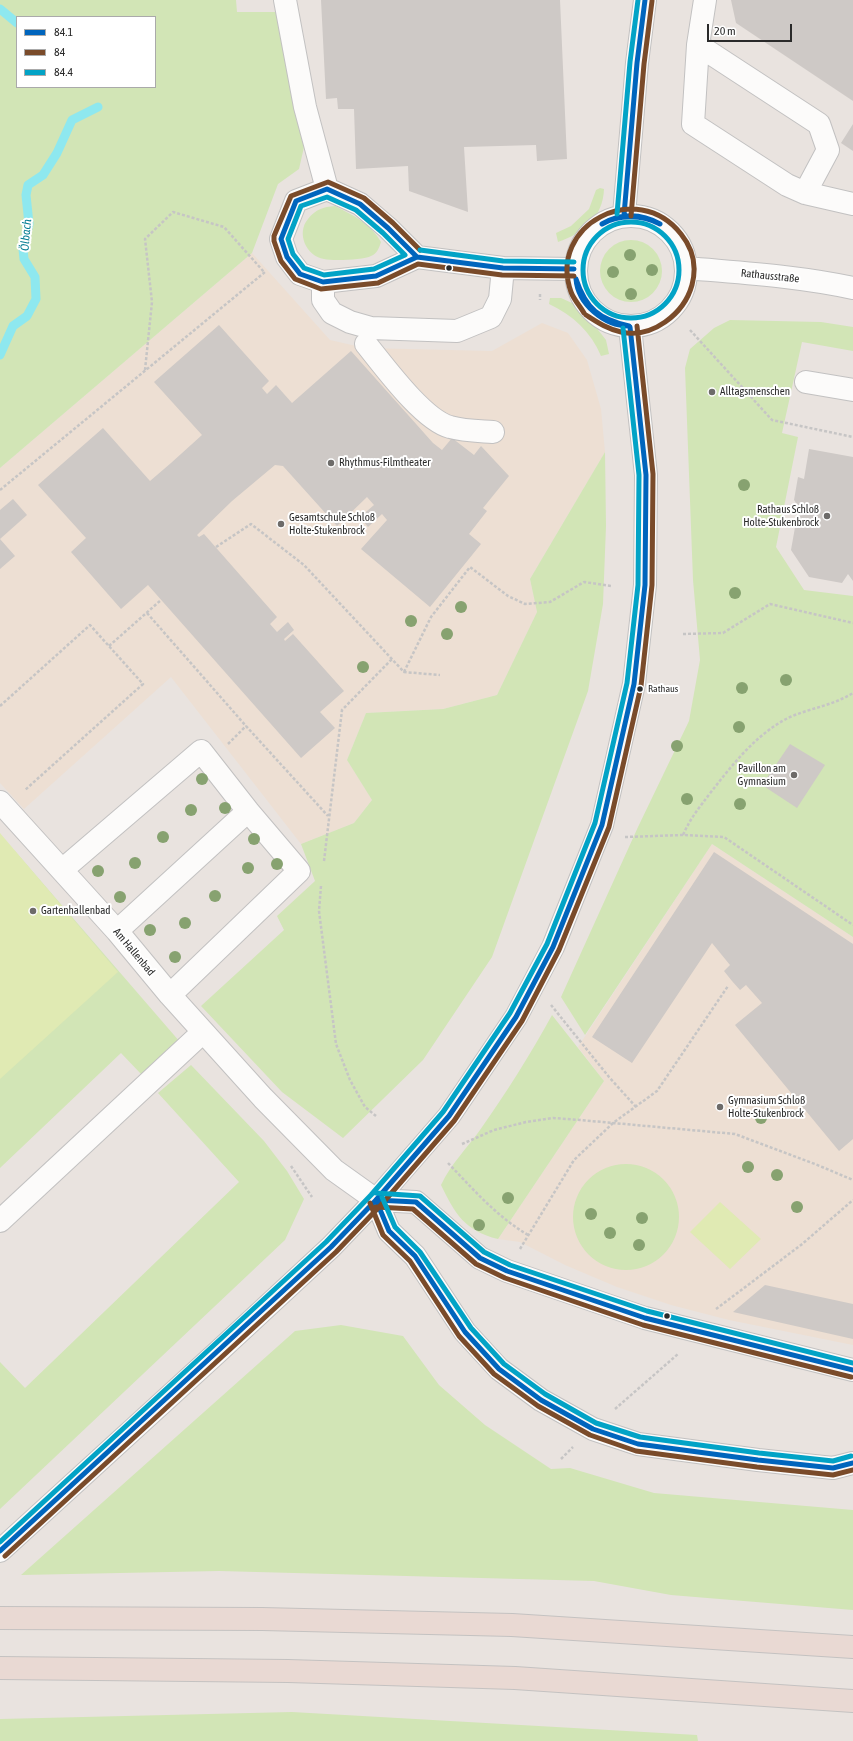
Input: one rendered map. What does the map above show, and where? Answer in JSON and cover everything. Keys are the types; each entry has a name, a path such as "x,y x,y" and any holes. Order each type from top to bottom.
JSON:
{"highway":[{"path":"0,1618 270,1619 512,1624 853,1647"},
{"path":"0,1668 288,1671 515,1678 853,1701"}],"street":[{"path":"285,0 305,107 327,189"},
{"path":"624,215 637,63 645,0"},
{"path":"705,0 698,45 693,124 787,185 805,193 853,204"},
{"path":"698,45 819,124 828,150 805,193"},
{"path":"417,257 388,228 360,204 327,189 296,201 281,239 287,257 300,274 323,282 376,276 417,257 503,268 574,269"},
{"path":"624,215 647,218 667,228 682,246 687,258 687,268 684,286 676,303 664,316 648,324 630,326 608,322 590,309 578,291 574,269 579,249 590,233 605,221 624,215"},
{"path":"323,282 323,300 332,313 350,322 371,328 457,331 491,317 500,298 503,268"},
{"name":"Rathausstraße","path":"687,268 827,282 853,288"},
{"path":"0,1551 331,1247 376,1200 450,1116 516,1017 553,947 602,825 634,684 645,585 646,475 630,326"},
{"path":"366,344 410,397 430,415 449,427 473,431 493,432"},
{"path":"806,382 853,390"},
{"path":"62,870 200,751 248,811 299,870 170,994"},
{"name":"Am Hallenbad","path":"3,805 117,931 203,1032 263,1098 334,1170 376,1200"},
{"path":"117,931 248,811"},
{"path":"0,1221 203,1032"},
{"path":"376,1200 416,1202 480,1258 507,1271 645,1318 853,1370"},
{"path":"376,1200 389,1231 415,1256 465,1332 499,1369 541,1400 593,1429 638,1444 758,1460 833,1468 853,1463"}],"path":[{"path":"144,370 152,302 145,239 173,212 224,227 264,272"},
{"path":"0,490 264,272 287,257"},
{"path":"690,330 772,420 853,437"},
{"path":"216,547 251,524 304,565 404,672 440,675"},
{"path":"404,672 431,617 470,567 508,596 525,604 550,602 584,582 611,586"},
{"path":"109,646 161,600"},
{"path":"683,634 723,634 770,604 853,623"},
{"path":"147,612 246,726 329,816 342,710 392,659"},
{"path":"0,706 90,625 143,684 3,805"},
{"path":"682,835 691,817 725,775 756,741 774,726 792,717 844,698 853,693"},
{"path":"621,837 682,835 724,837 853,925"},
{"path":"318,911 336,1044 350,1080 365,1107 376,1116"},
{"path":"507,1271 574,1160 613,1123 657,1091 728,986"},
{"path":"551,1004 609,1077 636,1107"},
{"path":"462,1144 494,1130 526,1122 553,1118 735,1134 853,1180"},
{"path":"448,1163 495,1211 511,1225 528,1235"},
{"path":"614,1410 695,1339 700,1321 801,1245 853,1200"},
{"path":"561,1459 574,1446"}],"shaded area":[{"name":"Gesamtschule Schloß Holte-Stukenbrock","path":"252,253 330,340 365,348 492,351 542,323 568,333 587,360 601,409 605,452 530,579 537,612 497,695 443,709 366,713 347,760 372,800 354,823 301,844 171,677 24,809 0,783 0,468"},
{"name":"Gymnasium Schloß Holte-Stukenbrock","path":"712,844 853,937 853,1345 729,1320 671,1305 617,1287 565,1265 520,1242 498,1239 604,1081 578,1047"}],"green space":[{"path":"0,0 236,0 237,12 276,12 304,147 299,169 278,184 252,253 0,468"},
{"path":"600,188 604,189 603,199 596,216 584,229 558,242 556,233 571,226 589,209 596,190"},
{"path":"335,206 367,225 377,236 381,242 379,249 375,254 348,260 328,260 318,257 308,249 303,237 303,231 308,219 320,209"},
{"path":"631,240 648,245 653,249 657,254 662,271 657,288 653,293 648,297 631,302 614,297 609,293 605,288 600,271 605,254 609,249 614,245"},
{"path":"550,298 561,298 572,303 584,312 606,340 609,354 601,356 592,339 580,325 566,313 549,304"},
{"path":"730,320 821,322 853,327 853,351 802,342 782,433 798,437 776,547 804,590 853,596 853,937 712,844 585,1035 561,997 638,827 689,721 700,660 693,580 685,368 690,349 714,328"},
{"path":"605,452 606,526 603,604 588,691 492,957 423,1060 343,1138 282,1092 201,1006 284,930 277,916 315,881 301,844 354,823 372,800 347,760 366,713 443,709 497,695 537,612 530,579"},
{"name":"Gartenhallenbad","path":"0,833 118,972 0,1079"},
{"path":"15,851 180,1042 141,1074 121,1053 0,1168 0,864"},
{"path":"552,1015 604,1081 498,1239 477,1231 462,1220 451,1205 441,1185 454,1163 480,1130 508,1088"},
{"path":"191,1065 264,1141 287,1171 304,1199 285,1240 0,1509 0,1362 25,1388 239,1182 158,1093"},
{"path":"626,1164 646,1168 663,1180 675,1197 679,1217 675,1237 663,1254 646,1266 626,1270 606,1266 589,1254 577,1237 573,1217 577,1197 589,1180 606,1168"},
{"path":"720,1202 761,1239 730,1269 690,1232"},
{"path":"341,1325 403,1336 439,1385 485,1425 551,1469 570,1468 654,1493 853,1510 853,1610 671,1595 594,1581 219,1571 21,1575 295,1331"},
{"path":"292,1712 697,1735 698,1741 0,1741 0,1719"}],"building":[{"path":"321,0 560,0 567,159 537,161 536,145 464,147 468,212 409,191 408,166 356,169 354,109 338,109 337,98 326,99"},
{"path":"731,0 853,0 853,101 736,23"},
{"path":"853,124 853,151 841,143"},
{"path":"219,325 269,381 262,388 267,394 276,385 292,403 351,351 433,443 442,450 452,438 474,455 481,446 509,476 483,508 487,511 469,534 481,544 430,607 361,549 387,520 382,514 368,527 360,517 374,505 367,497 337,526 283,466 275,465 232,501 197,535 199,537 204,534 277,617 270,624 277,632 288,622 294,630 284,639 285,641 293,634 344,691 320,712 335,728 301,758 148,585 121,609 71,552 86,538 38,485 103,428 150,481 171,463 202,435 154,382"},
{"name":"Rathaus Schloß Holte-Stukenbrock","path":"809,449 853,457 853,581 848,574 842,583 809,577 791,550 797,516 804,515 794,500 798,477 804,479"},
{"path":"13,499 27,515 0,539 0,510"},
{"path":"0,539 15,556 0,569"},
{"name":"Pavillon am Gymnasium","path":"790,744 825,765 797,808 762,785"},
{"path":"714,852 853,944 853,1139 839,1151 735,1025 762,1003 746,985 740,990 732,981 724,971 730,965 712,943 632,1063 592,1037"},
{"path":"765,1285 853,1304 853,1339 733,1312"}],"waterway":[{"name":"Ölbach","path":"0,9 16,22"},
{"name":"Ölbach","path":"0,355 13,326 27,316 36,299 35,277 24,259 23,249 29,224 26,195 28,185 43,175 57,153 72,120 98,107"}],"transit line":[{"name":"84.4","path":"617,214 630,62 638,0"},
{"name":"84.1","path":"624,215 637,63 645,0"},
{"name":"84","path":"631,216 644,64 652,1"},
{"name":"84","path":"420,250 393,223 364,198 328,182 291,196 274,236 274,241 281,261 295,279 321,289 378,283 418,264 502,275 574,276"},
{"name":"84.1","path":"327,189 360,204 388,228 417,257 376,276 323,282 300,274 287,257 281,239 296,201 327,189"},
{"name":"84.4","path":"327,197 356,210 383,233 405,255 374,269 324,275 304,268 293,254 288,239 301,206 327,197"},
{"name":"84","path":"584,313 571,292 567,268 572,247 584,229 600,217 621,210 642,210 663,218 681,234 692,252 694,265 692,285 682,306 665,322 644,332 621,332 602,325 586,315"},
{"name":"84.1","path":"602,224 609,220 623,216 638,216 653,220 660,224"},
{"name":"84.1","path":"602,224 624,217 638,217 660,224"},
{"name":"84.4","path":"631,222 649,226 658,230 665,236 671,243 675,252 679,270 675,288 671,297 665,304 658,310 649,314 631,318 613,314 604,310 597,304 591,297 587,288 583,270 587,252 591,243 597,236 604,230 613,226 631,222"},
{"name":"84.4","path":"420,250 503,261 574,262"},
{"name":"84.1","path":"417,257 503,268 574,269"},
{"name":"84.1","path":"576,279 584,298 595,311 609,320 629,326"},
{"name":"84.1","path":"576,279 582,297 594,312 610,322 629,326"},
{"name":"84","path":"5,1556 336,1252 381,1205 454,1121 522,1021 559,950 609,827 641,686 652,585 653,474 637,326"},
{"name":"84.1","path":"0,1551 331,1247 376,1200 449,1116 516,1017 553,947 602,825 634,684 645,585 646,475 630,327"},
{"name":"84.4","path":"0,1542 326,1242 371,1195 443,1112 510,1013 547,944 595,823 627,683 638,585 639,475 623,328"},
{"name":"84.4","path":"376,1193 420,1196 484,1252 510,1265 647,1311 853,1363"},
{"name":"84.4","path":"382,1197 395,1227 420,1252 471,1328 504,1364 545,1394 596,1423 640,1437 759,1453 833,1461 851,1456"},
{"name":"84.1","path":"376,1200 389,1231 415,1256 465,1332 499,1369 541,1400 593,1429 638,1444 758,1460 833,1468 853,1463"},
{"name":"84.1","path":"376,1200 416,1202 480,1258 507,1271 645,1318 853,1370"},
{"name":"84","path":"370,1203 383,1235 410,1261 459,1336 494,1374 538,1406 590,1435 636,1451 757,1467 833,1475 853,1470"},
{"name":"84","path":"376,1207 413,1209 476,1264 505,1278 643,1325 851,1377"}],"place":[{"name":"Alltagsmenschen","path":"712,392"},
{"name":"Rhythmus-Filmtheater","path":"331,463"},
{"name":"Rathaus Schloß Holte-Stukenbrock","path":"827,516"},
{"name":"Gesamtschule Schloß Holte-Stukenbrock","path":"281,524"},
{"name":"Rathaus","path":"640,689"},
{"name":"Pavillon am Gymnasium","path":"794,775"},
{"name":"Gartenhallenbad","path":"33,911"},
{"name":"Gymnasium Schloß Holte-Stukenbrock","path":"720,1107"}]}
